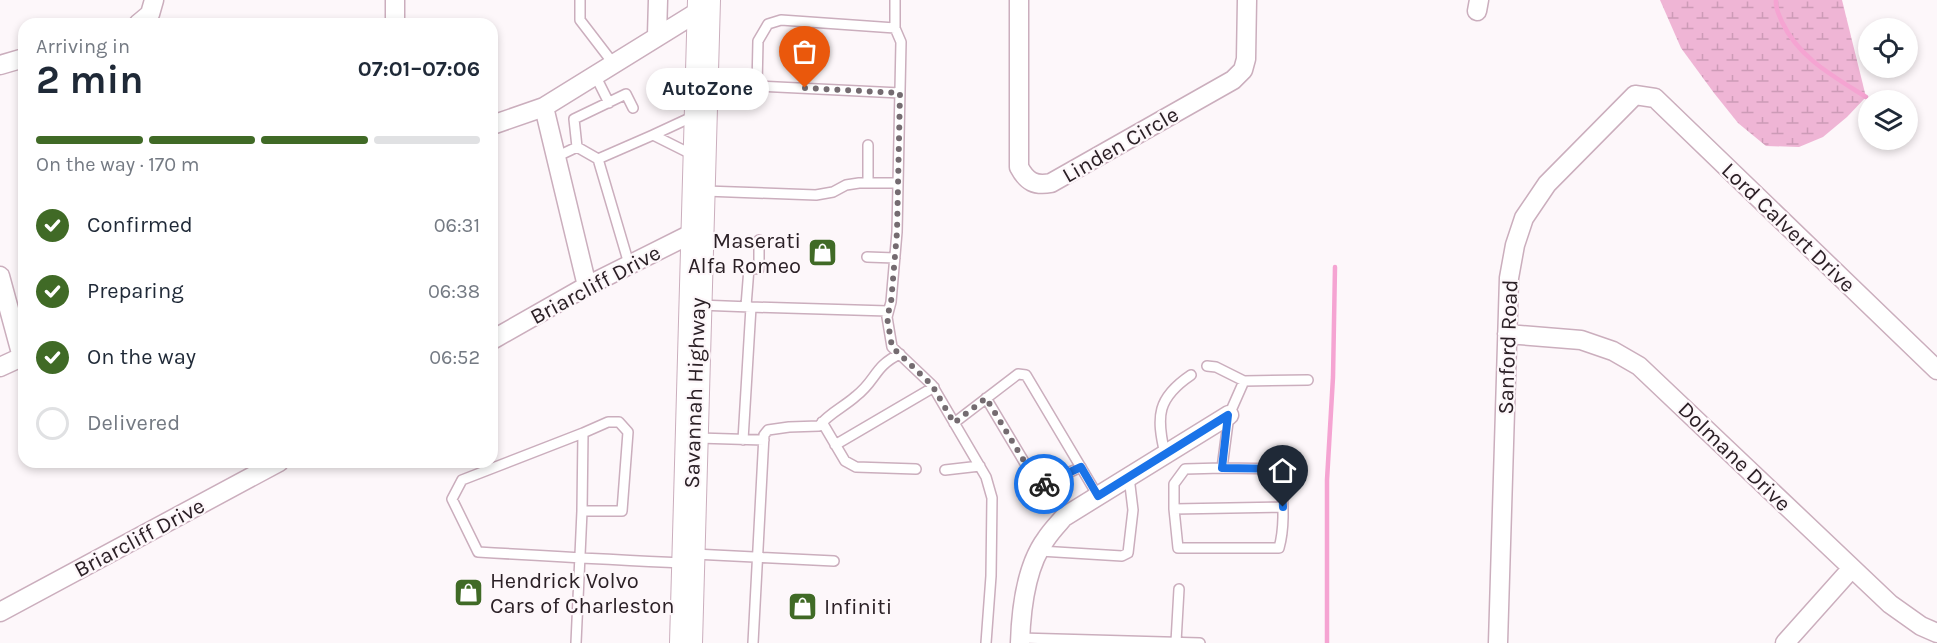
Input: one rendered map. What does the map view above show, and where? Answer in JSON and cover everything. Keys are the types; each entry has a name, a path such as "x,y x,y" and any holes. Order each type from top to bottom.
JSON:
{"highway":[{"name":"Savannah Highway","path":"686,643 704,4"}],"street":[{"path":"145,18 150,14 154,0"},
{"path":"395,0 395,18"},
{"path":"657,36 658,0"},
{"name":"Linden Circle","path":"1019,0 1019,167 1024,177 1032,183 1040,184 1051,183 1233,80 1243,70 1246,59 1247,0"},
{"path":"498,123 544,107 704,4"},
{"path":"0,65 18,60"},
{"name":"Sanford Road","path":"1498,643 1509,278 1515,245 1524,219 1546,184 1635,95"},
{"name":"Lord Calvert Drive","path":"1635,95 1655,98 1937,370"},
{"path":"544,107 587,285"},
{"name":"Briarcliff Drive","path":"498,337 587,285 699,230"},
{"path":"0,276 18,339"},
{"name":"Dolmane Drive","path":"1507,334 1581,340 1613,351 1639,366 1890,604 1921,626 1937,633"},
{"path":"0,367 18,359"},
{"path":"1020,641 1021,607 1031,573 1044,541 1064,517 1228,415"},
{"name":"Briarcliff Drive","path":"0,612 268,468"},
{"path":"1785,643 1852,568"}],"lane":[{"path":"580,0 580,20 613,63"},
{"path":"895,0 895,28 901,42 898,183 895,258 891,303 887,317 892,347 934,387 986,477 992,498 991,576 986,643"},
{"path":"757,86 758,41 768,24 781,20 895,28"},
{"path":"595,75 606,107"},
{"path":"578,147 601,158 650,136 703,99 757,86 900,93"},
{"path":"578,147 574,119 587,118 626,94 633,108"},
{"path":"642,126 650,136 687,152 700,177 816,195 833,192 846,185 898,183"},
{"path":"617,138 622,149"},
{"path":"868,145 868,183"},
{"path":"600,146 601,158 629,264"},
{"path":"556,157 578,147"},
{"path":"743,440 749,268 759,269 759,240"},
{"path":"867,257 895,258"},
{"path":"697,304 888,311"},
{"path":"753,643 764,435 768,430 819,426 857,396 870,383 882,365 900,354"},
{"path":"1207,366 1216,367 1244,381 1308,380"},
{"path":"954,423 1018,374 1026,375 1098,496"},
{"path":"1166,454 1161,437 1161,416 1166,396 1191,375"},
{"path":"1222,468 1228,415 1244,381"},
{"path":"836,445 934,387"},
{"path":"986,398 1038,484 1042,485 1081,467"},
{"path":"498,466 584,434 608,422 619,422 628,432 622,511 582,511"},
{"path":"822,422 844,461 856,467 916,469"},
{"path":"576,643 584,434"},
{"path":"692,438 764,440"},
{"path":"945,470 980,466"},
{"path":"494,468 462,480 452,499 478,552 579,558 834,561"},
{"path":"1222,468 1281,469 1283,507 1282,537 1279,548 1178,548 1174,484 1185,469 1222,468"},
{"path":"1040,551 1122,556 1128,553 1131,544 1133,510 1129,477"},
{"path":"1174,508 1283,507"},
{"path":"1176,642 1179,589"},
{"path":"1020,641 1200,643"}],"green space":[{"path":"1660,0 1842,0 1858,65 1858,78 1861,78 1864,90 1858,90 1858,105 1823,137 1799,147 1766,146 1738,123 1681,48"}],"waterway":[{"path":"1776,0 1782,22 1798,46 1818,65 1858,92"},
{"path":"1327,643 1327,480 1333,377 1335,267"}],"way so far":[{"path":"805,88 900,93 897,232 891,303 887,317 892,347 914,365 932,385 954,423 986,398 1038,484 1044,484"}],"place":[{"name":"AutoZone","path":"805,88"},
{"name":"Maserati Alfa Romeo","path":"822,253"},
{"name":"Hendrick Volvo Cars of Charleston","path":"469,593"},
{"name":"Infiniti","path":"803,606"}],"route":[{"path":"1044,484 1081,467 1098,496 1228,415 1222,468 1281,469 1283,507"}]}
